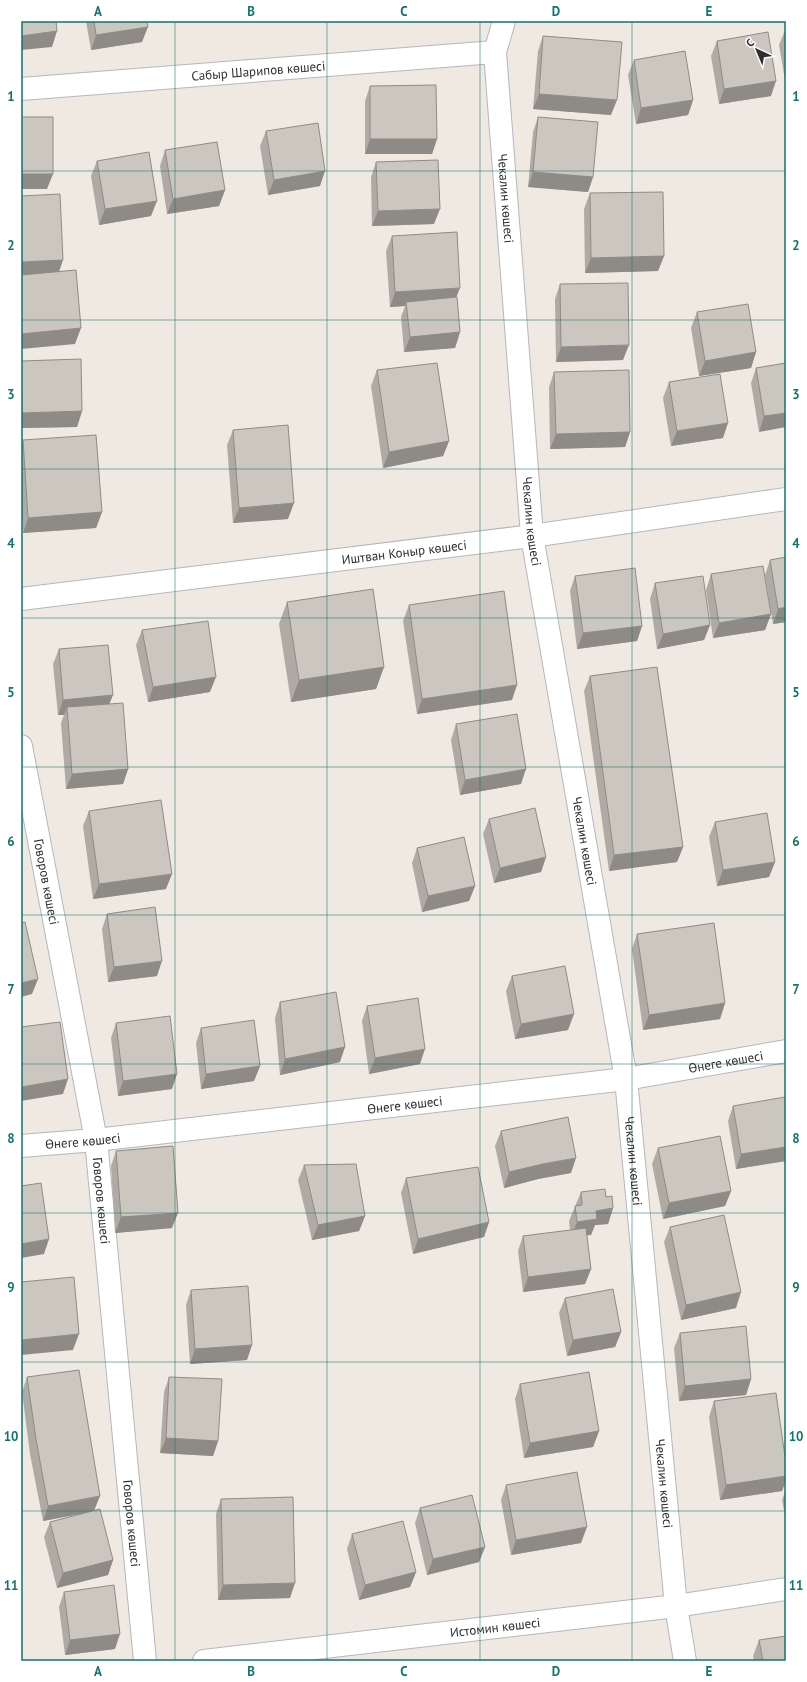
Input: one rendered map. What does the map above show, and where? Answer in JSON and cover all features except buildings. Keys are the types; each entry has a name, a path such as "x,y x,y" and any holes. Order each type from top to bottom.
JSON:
{"street":[{"name":"Чекалин көшесі","path":"504,21 495,52 532,536 626,1079 676,1606 685,1661"},
{"name":"Сабыр Шарипов көшесі","path":"21,89 495,52"},
{"name":"Иштван Коныр көшесі","path":"21,599 532,536 786,499"},
{"name":"Говоров көшесі","path":"21,746 96,1140 145,1661"},
{"name":"Өнеге көшесі","path":"21,1146 96,1140 626,1079 786,1051"},
{"name":"Истомин көшесі","path":"204,1661 676,1606 786,1589"}]}
